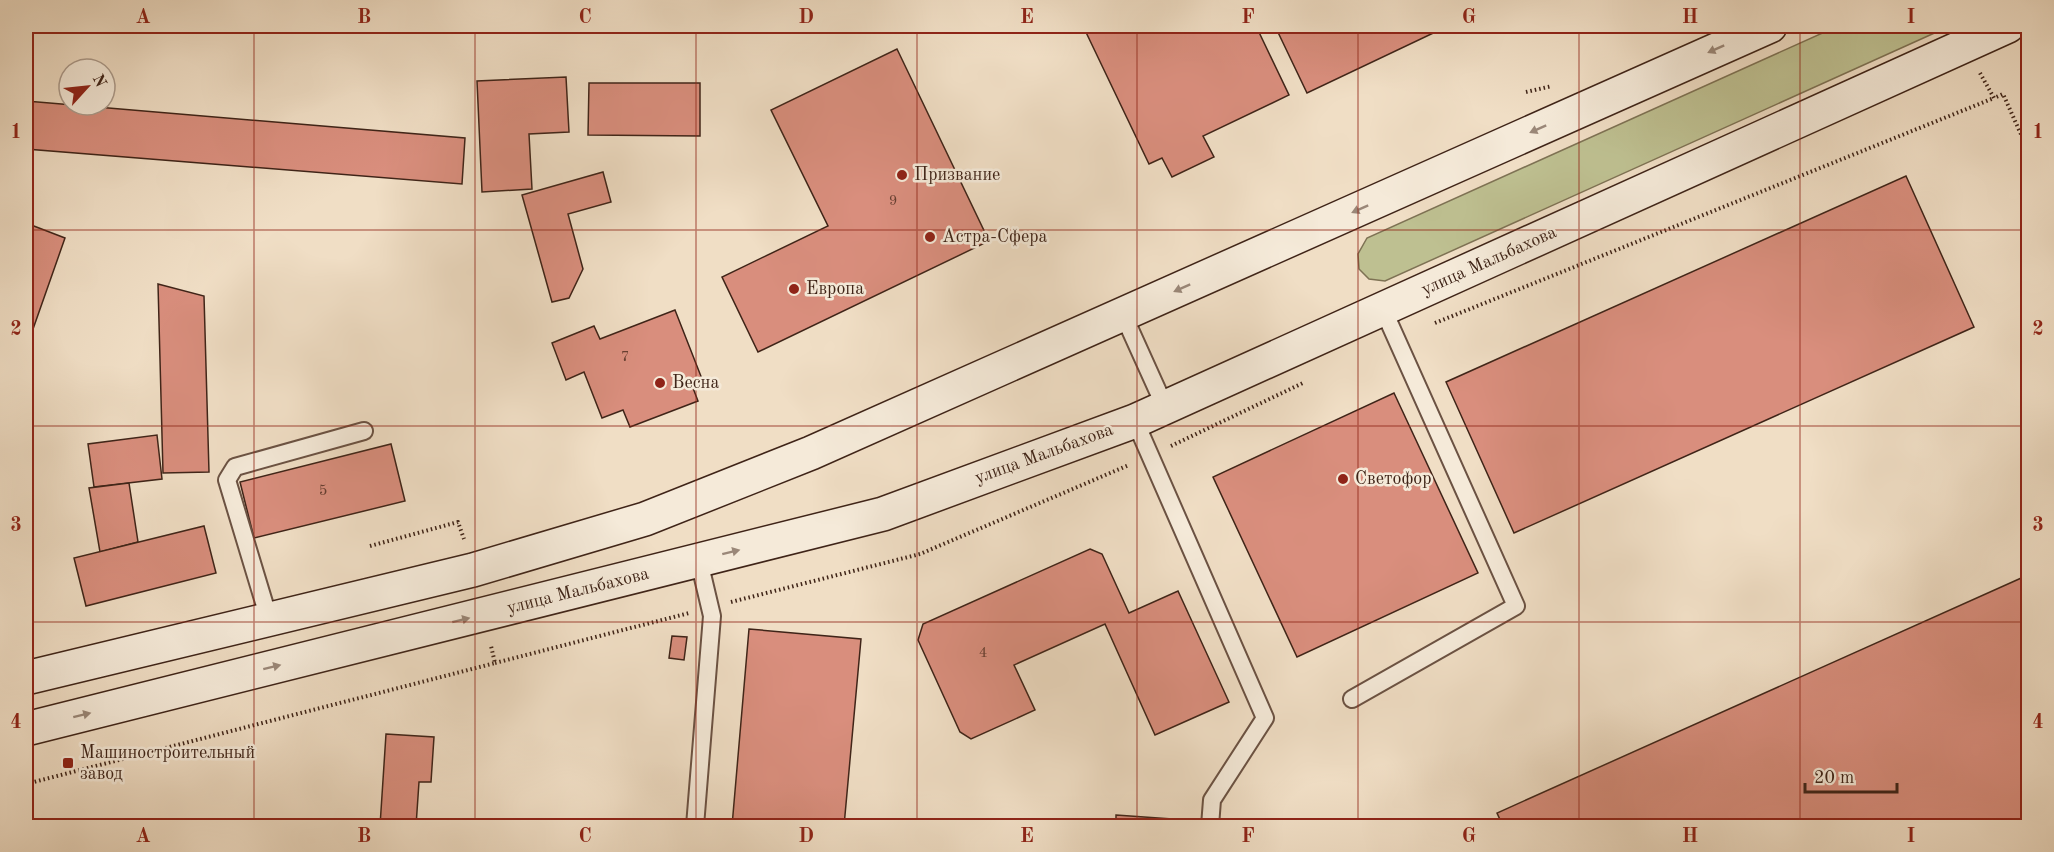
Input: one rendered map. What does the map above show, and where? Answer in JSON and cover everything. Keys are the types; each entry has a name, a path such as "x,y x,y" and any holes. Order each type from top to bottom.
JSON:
{"main road":[{"path":"26,678 473,570 645,519 811,453 1770,26"},
{"name":"улица Мальбахова","path":"26,729 883,514 1135,421 2008,26"}],"lane":[{"path":"1352,699 1516,606 1383,309"},
{"path":"1124,314 1165,407"},
{"path":"1135,421 1266,718 1212,800 1210,826"},
{"path":"269,619 227,480 235,467 364,431"},
{"path":"695,826 712,616 699,561"}],"path":[{"path":"1975,65 1994,98 2003,94 2028,150"},
{"path":"369,546 458,522 468,549"},
{"path":"26,784 495,663 489,639"}],"green space":[{"path":"1838,26 1950,26 1385,281 1369,279 1359,269 1358,254 1367,238"}],"building":[{"path":"480,26 515,26 513,33"},
{"path":"1083,26 1256,26 1289,95 1203,136 1214,157 1172,177 1162,158 1149,164"},
{"path":"1275,26 1446,26 1446,27 1307,93"},
{"path":"897,49 989,241 758,352 722,277 828,226 771,110"},
{"path":"566,77 569,132 529,134 532,189 482,192 477,81"},
{"path":"589,83 700,83 700,136 588,135"},
{"path":"26,101 57,104 57,117 117,117 117,109 465,138 462,184 26,149"},
{"path":"603,172 611,202 568,214 583,269 569,298 552,302 522,195"},
{"path":"1906,176 1974,327 1514,533 1446,382"},
{"path":"26,223 65,238 26,349"},
{"path":"158,284 204,296 209,472 163,473"},
{"path":"675,310 704,384 693,388 698,401 630,427 623,410 602,418 584,372 566,380 552,343 594,326 600,339"},
{"path":"1394,393 1478,573 1297,657 1213,477"},
{"path":"157,435 162,479 94,487 88,444"},
{"path":"391,444 405,501 254,538 240,482"},
{"path":"129,483 138,542 100,552 89,488"},
{"path":"204,526 216,573 86,606 74,558"},
{"path":"1090,549 1102,554 1129,613 1178,591 1229,702 1155,735 1105,624 1014,665 1035,710 971,739 960,732 918,640 923,624"},
{"path":"2028,575 2028,826 1503,826 1497,813"},
{"path":"749,629 861,639 844,826 732,826"},
{"path":"672,636 687,637 684,660 669,658"},
{"path":"386,734 434,737 431,782 419,782 416,826 380,826"},
{"path":"1116,815 1172,819 1172,826 1116,826"}],"place":[{"name":"Призвание","path":"902,175"},
{"name":"Астра-Сфера","path":"930,237"},
{"name":"Европа","path":"794,289"},
{"name":"Весна","path":"660,383"},
{"name":"Светофор","path":"1343,479"},
{"name":"Машиностроительный завод","path":"68,763"}]}
